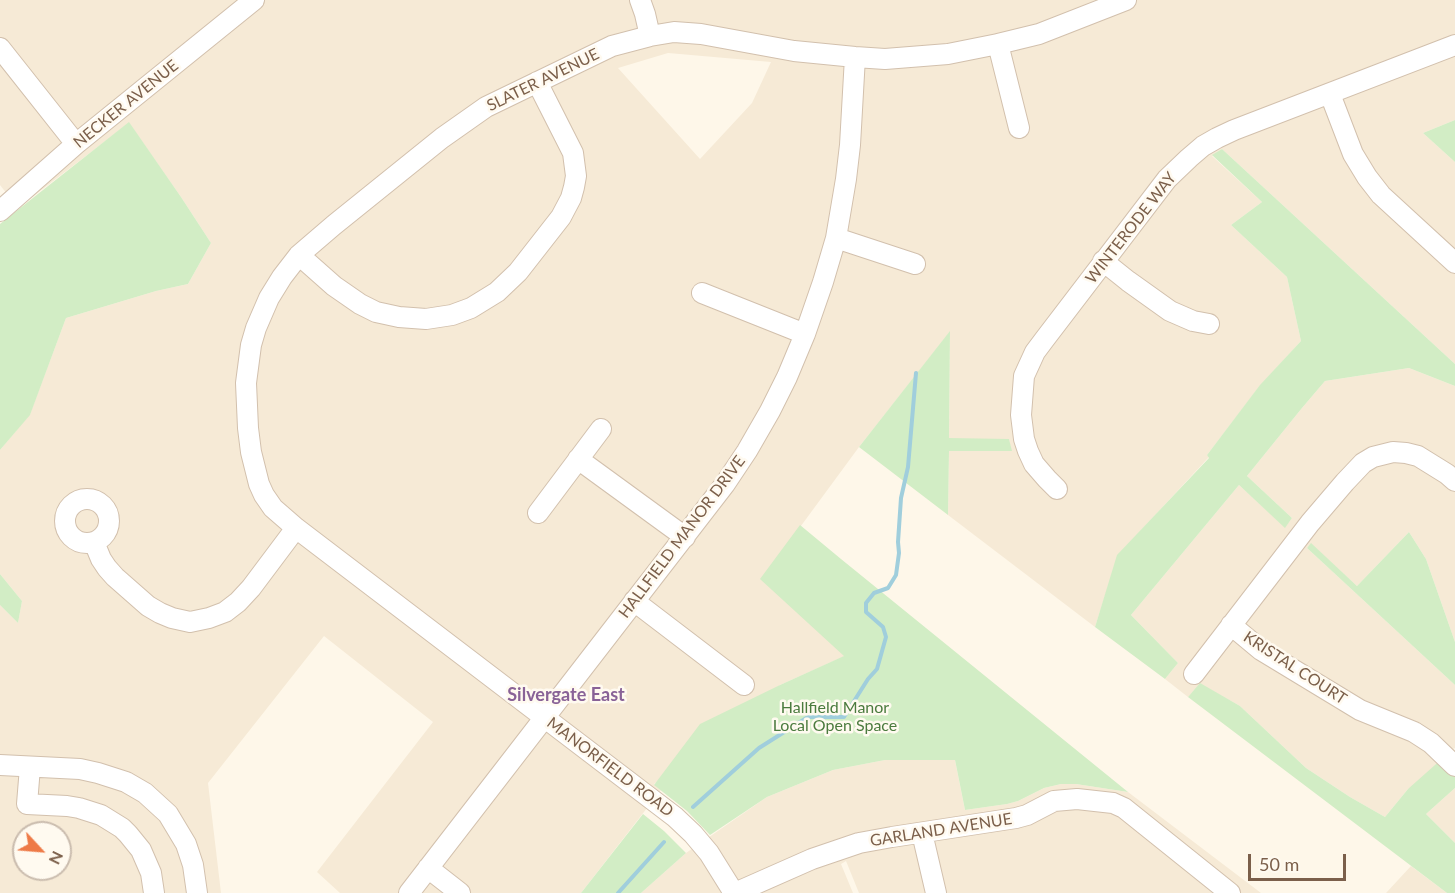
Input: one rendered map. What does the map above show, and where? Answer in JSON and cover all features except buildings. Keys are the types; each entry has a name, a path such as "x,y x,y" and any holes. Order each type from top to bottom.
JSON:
{"street":[{"name":"NECKER AVENUE","path":"0,211 76,144 254,0"},
{"path":"640,0 650,36"},
{"name":"SLATER AVENUE","path":"296,528 273,508 264,495 259,484 250,444 246,383 251,345 269,298 299,255 442,138 486,107 612,46 650,36 674,33 701,34 794,51 885,59 948,54 1039,34 1126,0"},
{"path":"998,44 1019,128"},
{"name":"WINTERODE WAY","path":"1058,489 1034,464 1024,439 1021,415 1024,376 1035,352 1167,179 1203,146 1234,130 1455,45"},
{"path":"0,48 76,144"},
{"name":"HALLFIELD MANOR DRIVE","path":"409,893 725,484 770,411 805,334 836,238 850,146 855,57"},
{"path":"299,255 334,286 360,304 376,312 399,317 426,319 452,315 471,309 497,292 518,272 561,217 574,188 576,167 573,153 537,82"},
{"path":"1330,94 1353,154 1366,177 1382,195 1455,263"},
{"path":"836,238 915,264"},
{"path":"1103,261 1170,310 1193,321 1209,324"},
{"path":"702,293 805,334"},
{"path":"538,513 601,429"},
{"path":"1194,674 1310,523 1363,463 1381,454 1406,453 1418,456 1455,481"},
{"path":"578,459 685,537"},
{"path":"94,542 107,568 148,606 160,614 190,622 225,612 238,602 296,528"},
{"name":"MANORFIELD ROAD","path":"296,528 675,817 709,853 734,893"},
{"path":"634,601 744,685"},
{"name":"KRISTAL COURT","path":"1231,625 1261,650 1360,710 1414,732 1431,743 1455,766"},
{"path":"0,765 98,772 126,782 145,793 168,814 186,844 193,865 197,893"},
{"path":"30,767 27,804 79,808 101,815 122,828 141,850 151,873 154,893"},
{"name":"GARLAND AVENUE","path":"734,893 837,850 870,841 1016,818 1054,801 1065,799 1113,803 1124,808 1230,893"},
{"path":"922,833 936,893"},
{"path":"428,868 460,893"}],"shaded area":[{"path":"0,0 1455,0 1455,120 1423,133 1455,162 1455,364 1222,149 1212,156 1262,202 1231,225 1287,277 1301,341 1260,386 1207,455 1209,457 1118,555 1095,627 948,515 949,450 1011,451 1009,439 949,439 950,332 859,447 784,549 845,656 780,685 654,784 661,790 581,893 340,893 317,872 433,722 324,636 208,783 221,893 0,893 0,605 18,623 22,601 0,574 0,450 30,414 66,318 156,291 188,284 211,243 129,123 18,208 0,185","holes":["668,53 771,62 752,103 700,159 618,68"]},
{"path":"1409,368 1455,386 1455,642 1426,559 1409,532 1357,586 1311,544 1307,548 1455,685 1455,748 1453,749 1455,768 1408,789 1385,817 1306,768 1240,706 1200,684 1188,697 1165,679 1178,663 1131,615 1239,485 1285,527 1292,518 1247,476 1325,381"},
{"path":"885,760 955,760 965,810 1007,804 1044,788 1061,784 1128,792 1261,893 859,893 846,861 841,864 853,893 641,893 686,853 767,797 833,770"},
{"path":"1455,788 1455,843 1426,814"},
{"path":"1411,866 1447,893 1386,893"}],"green space":[{"path":"1455,120 1455,162 1423,133"},
{"path":"129,122 211,243 188,284 156,291 66,318 30,415 0,450 0,224"},
{"path":"1222,149 1455,364 1455,386 1409,368 1325,381 1247,476 1292,518 1285,528 1239,485 1131,615 1178,663 1165,679 1095,627 1117,555 1209,458 1207,455 1260,385 1301,341 1287,277 1231,225 1262,202 1212,155"},
{"path":"950,331 949,438 1009,439 1012,451 949,451 948,515 859,447"},
{"name":"Hallfield Manor Local Open Space","path":"800,525 1128,792 1061,784 1044,788 1007,804 965,810 955,760 885,760 833,770 767,797 710,835 687,811 654,785 700,724 844,656 760,579"},
{"path":"1409,532 1426,559 1455,642 1455,685 1307,548 1311,543 1357,586"},
{"path":"0,574 22,601 18,623 0,605"},
{"path":"1200,683 1240,706 1306,768 1385,817 1408,789 1444,757 1455,768 1455,788 1426,814 1455,843 1455,893 1447,893 1188,697"},
{"path":"643,814 686,853 641,893 581,893"}],"waterway":[{"path":"693,807 759,748 808,717 844,717 877,669 886,637 883,627 866,612 866,603 874,593 888,588 896,575 901,498 908,467 916,373"},
{"path":"618,893 664,842"}],"district":[{"name":"Silvergate East","path":"566,695"}]}
